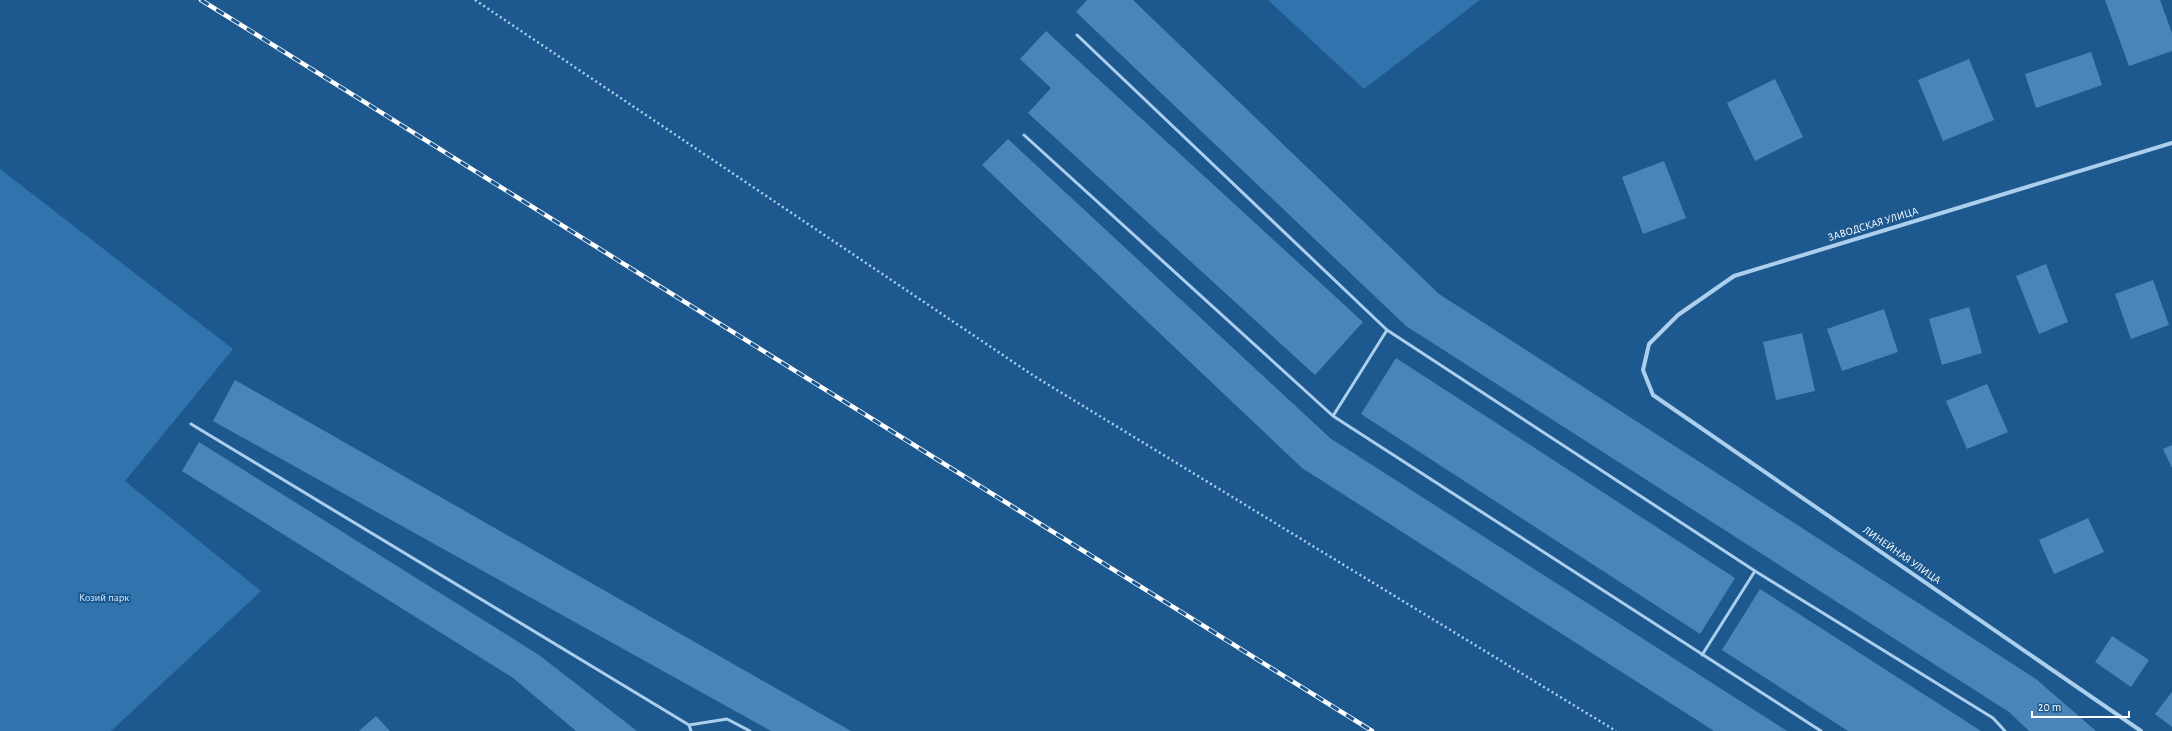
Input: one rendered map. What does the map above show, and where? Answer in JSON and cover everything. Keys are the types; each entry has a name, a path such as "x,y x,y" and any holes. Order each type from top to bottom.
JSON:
{"street":[{"name":"ЗАВОДСКАЯ УЛИЦА","path":"1653,395 1643,370 1649,344 1678,315 1734,276 2172,143"},
{"name":"ЛИНЕЙНАЯ УЛИЦА","path":"1653,395 2140,731"}],"lane":[{"path":"1078,35 1387,330 1755,571 1993,718 2005,731"},
{"path":"1024,135 1333,416 1821,731"},
{"path":"1333,416 1387,330"},
{"path":"191,424 689,724 727,719 750,731"},
{"path":"1702,655 1755,571"},
{"path":"689,724 691,731"}],"path":[{"path":"475,0 1034,376 1616,731"}],"green space":[{"path":"1268,0 1480,0 1364,89"},
{"name":"Козий парк","path":"0,169 233,349 125,481 261,591 111,731 0,731"}],"building":[{"path":"1087,0 1133,0 1439,294 2036,679 2096,731 2029,731 2009,712 1406,326 1076,12"},
{"path":"2105,0 2160,0 2172,33 2172,51 2129,66"},
{"path":"1046,31 1363,322 1315,375 1028,113 1051,88 1020,59"},
{"path":"2091,52 2102,85 2036,108 2025,74"},
{"path":"1969,59 1994,120 1943,141 1918,80"},
{"path":"1775,79 1803,137 1755,161 1727,103"},
{"path":"1008,139 1330,438 1787,731 1714,731 1302,468 982,165"},
{"path":"1664,161 1686,218 1643,234 1622,177"},
{"path":"2046,264 2068,322 2039,334 2016,276"},
{"path":"2153,280 2169,325 2131,339 2115,294"},
{"path":"1969,307 1982,353 1942,365 1929,319"},
{"path":"1884,309 1898,352 1842,371 1827,329"},
{"path":"1802,333 1815,391 1776,400 1763,342"},
{"path":"1396,358 1735,578 1700,634 1361,414"},
{"path":"235,380 851,731 771,731 213,421"},
{"path":"1987,384 2008,432 1967,449 1946,401"},
{"path":"199,442 539,655 637,731 576,731 513,678 182,471"},
{"path":"2172,445 2172,468 2163,449"},
{"path":"2088,518 2104,552 2054,574 2039,540"},
{"path":"1760,589 1981,731 1848,731 1722,650"},
{"path":"2112,636 2149,660 2131,687 2095,662"},
{"path":"2172,692 2172,727 2155,714"},
{"path":"376,716 390,731 359,731"}],"railway":[{"path":"201,0 1372,731"}]}
